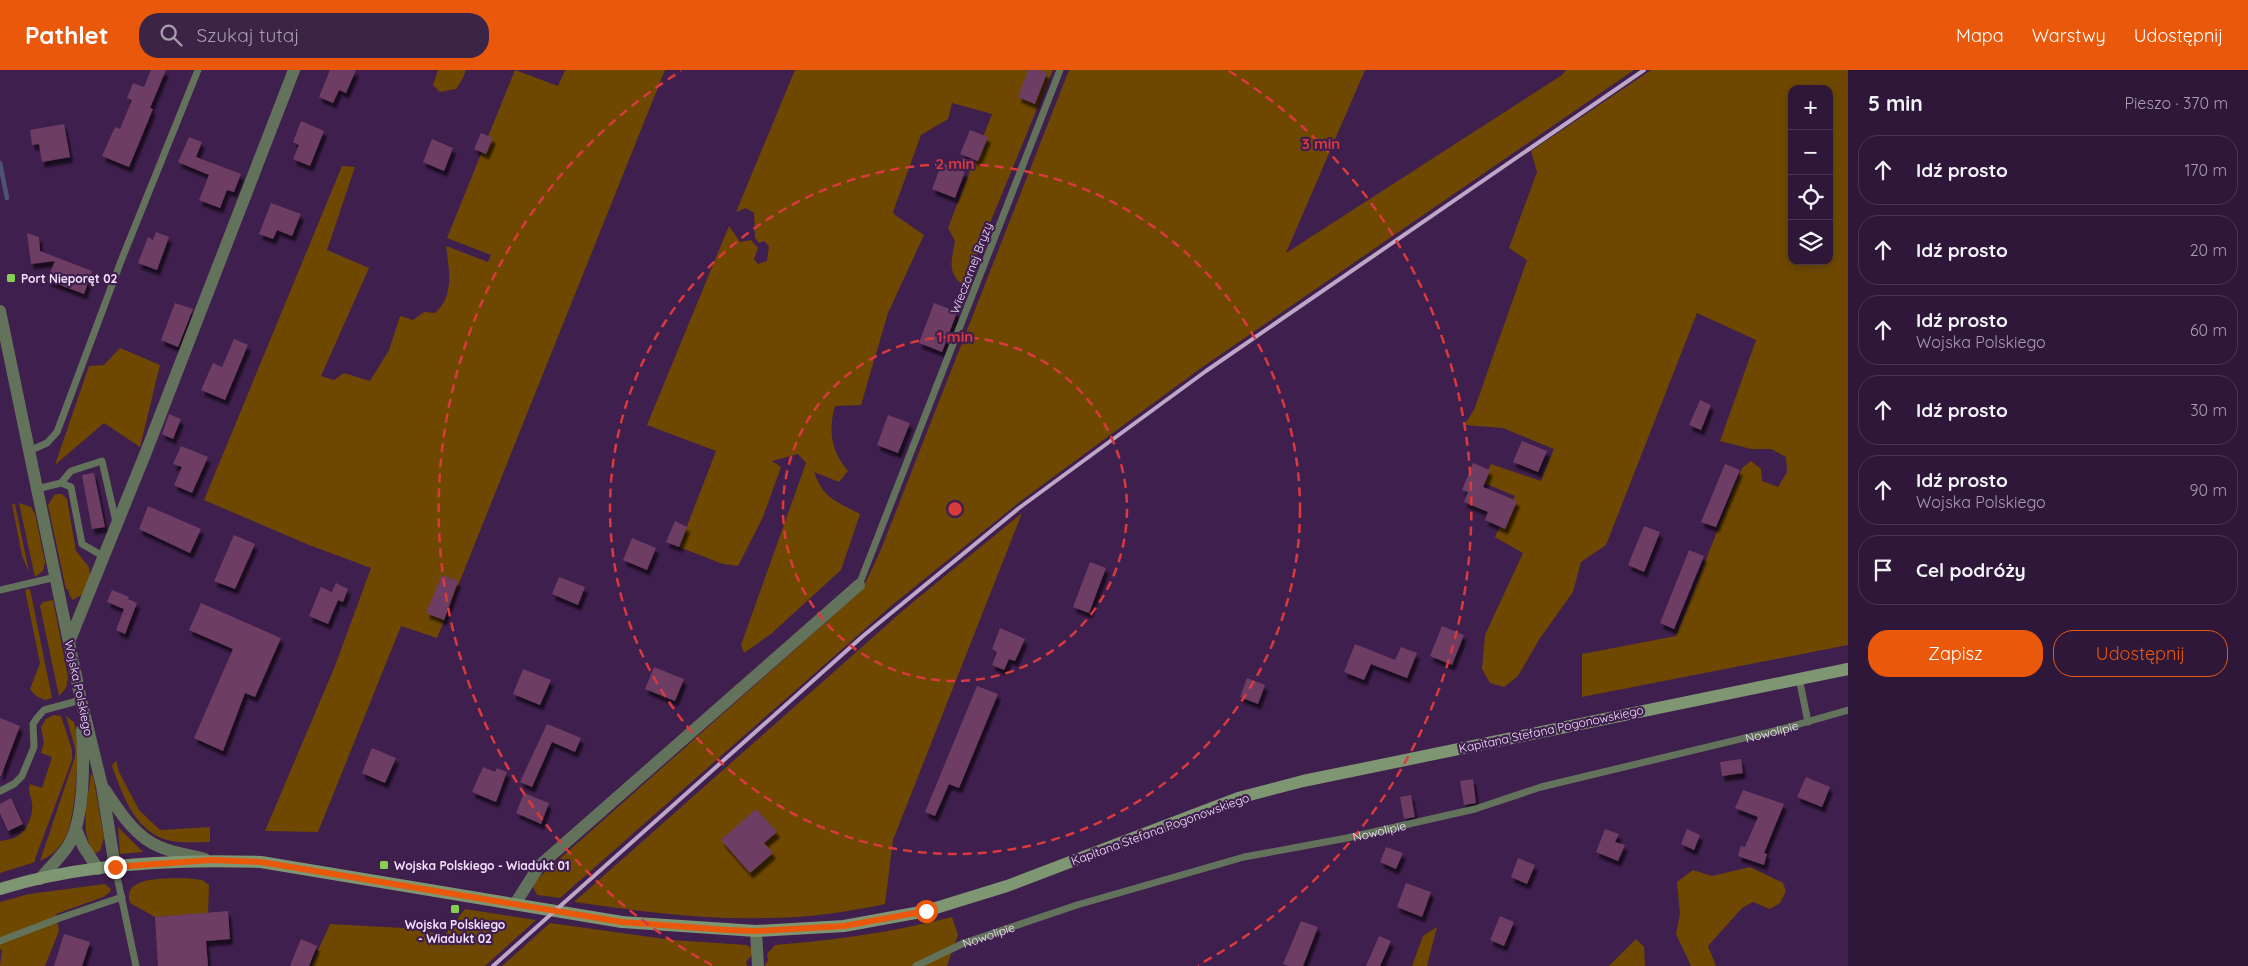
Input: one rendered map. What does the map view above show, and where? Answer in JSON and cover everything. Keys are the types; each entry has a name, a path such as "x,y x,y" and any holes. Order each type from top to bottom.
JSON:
{"main road":[{"name":"Kapitana Stefana Pogonowskiego","path":"516,904 622,922 756,931 844,926 926,911 1007,886 1238,798 1256,793 1303,781 1848,669"},
{"path":"0,889 40,879 98,869 211,860 261,862 317,870 516,904"}],"street":[{"path":"69,642 294,70"},
{"name":"Wojska Polskiego","path":"0,311 80,700 102,786 115,867"},
{"path":"516,904 539,866 859,585"},
{"path":"40,879 68,846 76,829 83,772 80,700"},
{"path":"102,786 130,826 144,838 160,847 211,860"},
{"path":"76,829 83,846 98,869"},
{"path":"756,931 757,966"}],"lane":[{"path":"29,451 47,443 56,432 121,261 198,70"},
{"name":"Wieczornej Bryzy","path":"859,585 1060,70"},
{"path":"37,489 60,483 71,471 102,461 116,525"},
{"path":"60,483 71,487 82,544 103,556"},
{"path":"0,590 56,577"},
{"path":"1799,678 1808,722"},
{"path":"0,791 14,784 22,776 34,747 33,724 44,710 80,700"},
{"name":"Nowolipie","path":"916,966 964,943 1077,905 1244,857 1347,838 1475,809 1541,787 1808,722 1848,710"},
{"path":"115,867 136,966"},
{"path":"0,941 122,897"}],"shaded area":[{"path":"438,70 466,70 456,89 440,92 433,85"},
{"path":"515,70 558,86 565,70 665,70 437,638 401,626 318,832 265,831 335,666 371,568 309,545 204,500 342,166 355,167 327,250 369,268 321,376 334,380 344,373 370,381 389,350 400,316 413,320 424,312 435,313 446,298 449,282 446,246 488,262 491,255 447,238"},
{"path":"795,70 1053,70 964,286 958,281 952,271 955,241 948,228 992,114 952,103 948,119 921,135 893,212 924,235 888,313 861,405 835,406 832,440 838,456 848,471 839,482 814,472 827,494 860,514 841,570 771,634 744,653 741,645 806,463 798,454 772,461 781,467 763,517 738,566 723,564 679,547 716,451 647,425 729,226 740,242 751,240 758,248 754,259 758,264 767,261 769,246 764,241 759,243 755,238 754,213 746,208 736,212"},
{"path":"1069,70 1365,70 1286,253 1562,75 1566,70 1634,70 1201,368 1022,500 891,606 560,898 537,895 533,887 537,879 862,590 880,552"},
{"path":"1651,70 1848,70 1848,645 1582,697 1582,654 1676,636 1742,468 1751,461 1761,469 1762,481 1778,487 1787,472 1786,457 1771,449 1751,449 1720,441 1756,340 1697,313 1606,545 1581,562 1573,592 1540,638 1518,676 1504,687 1490,683 1482,669 1485,635 1523,553 1495,537 1515,496 1482,482 1491,464 1541,481 1554,449 1503,428 1464,425 1474,410 1527,260 1509,248 1537,172 1531,151"},
{"path":"120,348 160,365 140,447 104,423 55,465 89,366 104,365"},
{"path":"55,494 62,494 67,499 76,551 89,567 90,575 83,594 73,600 68,589 66,589 48,505"},
{"path":"19,503 31,507 35,514 45,562 43,571 35,577"},
{"path":"12,504 15,504 29,572 22,556"},
{"path":"1022,513 893,840 885,904 812,916 719,918 622,909 574,902 907,607"},
{"path":"30,589 52,698 45,700 36,696 30,689 40,663 25,590"},
{"path":"53,600 68,677 66,688 59,696 40,606 43,602"},
{"path":"54,715 61,716 72,750 72,760 35,862 0,873 0,841 20,835 32,813 30,784 42,788 52,757 41,753 44,743 41,727 46,719"},
{"path":"66,716 74,722 76,732 75,798 69,828 63,842 48,857 40,861 75,757 75,748"},
{"path":"116,760 119,772 139,810 160,830 210,827 210,842 169,841 153,834 144,827 130,808 120,787 112,766"},
{"path":"91,774 93,775 104,838 100,851 94,854 89,845 86,825"},
{"path":"118,827 143,852 120,854"},
{"path":"1750,867 1783,883 1786,891 1780,903 1770,909 1753,902 1742,908 1708,946 1716,966 1691,966 1676,934 1680,914 1677,882 1693,870 1712,876"},
{"path":"185,878 202,880 209,885 208,913 155,917 130,903 129,894 132,887 139,883 148,880"},
{"path":"105,884 111,889 103,897 56,914 59,931 45,966 0,966 2,949 0,950 0,902 29,894"},
{"path":"465,909 536,920 485,966 311,966 330,924 404,928 445,935"},
{"path":"952,917 958,935 947,966 765,966 768,960 767,954 775,945 864,935"},
{"path":"550,923 672,940 747,945 753,950 752,955 746,962 747,966 502,966"},
{"path":"1437,927 1427,966 1412,966 1423,936"},
{"path":"1636,939 1644,947 1645,966 1609,966"}],"building":[{"path":"151,70 166,70 150,108 153,109 129,167 102,156 115,127 120,129 132,100 127,98 133,83 144,87"},
{"path":"330,70 356,70 346,93 339,90 333,103 319,97"},
{"path":"1028,70 1040,70 1047,73 1035,104 1018,97"},
{"path":"301,121 324,131 310,166 293,159 299,145 293,142"},
{"path":"64,124 70,157 42,162 39,144 32,145 30,130"},
{"path":"970,130 988,137 978,161 960,154"},
{"path":"481,133 493,138 486,154 474,149"},
{"path":"189,137 202,142 196,157 241,174 234,192 227,190 220,208 199,200 209,175 178,162"},
{"path":"432,139 453,148 444,171 423,162"},
{"path":"942,163 965,172 955,198 932,189"},
{"path":"271,203 301,214 292,236 277,230 273,239 259,234"},
{"path":"156,232 169,237 157,270 138,263 148,237 153,240"},
{"path":"27,233 39,237 40,251 92,271 84,294 47,280 55,261 31,264"},
{"path":"175,303 193,309 178,347 161,340"},
{"path":"934,303 957,312 942,352 919,343"},
{"path":"234,339 248,345 225,400 201,390 213,363 222,367"},
{"path":"1700,400 1711,405 1701,430 1689,425"},
{"path":"169,414 181,419 173,439 162,434"},
{"path":"888,415 910,423 898,453 877,445"},
{"path":"1522,441 1547,451 1538,472 1513,462"},
{"path":"181,446 208,457 192,493 174,485 182,467 173,464"},
{"path":"1473,463 1490,470 1483,487 1517,501 1505,529 1485,520 1488,512 1464,502 1468,492 1462,490"},
{"path":"1725,464 1740,470 1716,527 1701,522"},
{"path":"94,473 105,527 92,529 82,475"},
{"path":"148,506 201,529 190,553 139,529"},
{"path":"675,521 687,527 679,547 666,542"},
{"path":"1644,526 1660,532 1644,572 1628,565"},
{"path":"234,535 255,544 235,589 214,581"},
{"path":"632,538 656,548 647,570 623,560"},
{"path":"1689,550 1704,556 1674,629 1660,623"},
{"path":"1090,562 1106,568 1089,613 1073,607"},
{"path":"442,575 458,581 444,620 426,613"},
{"path":"559,577 585,587 578,605 552,594"},
{"path":"336,583 348,589 343,602 338,600 328,624 309,616 321,587 332,592"},
{"path":"112,590 129,597 128,599 137,603 125,634 116,630 124,609 107,602"},
{"path":"201,603 281,638 255,697 245,693 223,751 194,738 233,649 189,630"},
{"path":"1442,626 1464,635 1452,665 1430,656"},
{"path":"1000,628 1025,639 1015,661 1009,659 1004,670 992,665 997,652 992,649"},
{"path":"1355,644 1395,660 1401,647 1417,653 1407,678 1371,664 1364,680 1344,672"},
{"path":"654,667 684,679 675,701 645,689"},
{"path":"523,669 551,680 540,705 513,694"},
{"path":"1247,678 1265,685 1258,704 1240,697"},
{"path":"977,686 998,694 959,788 949,784 935,816 925,812"},
{"path":"0,718 20,726 1,776 0,776"},
{"path":"547,724 581,738 575,752 552,742 532,787 520,782"},
{"path":"372,748 396,758 385,783 362,773"},
{"path":"1741,759 1743,773 1722,776 1720,762"},
{"path":"483,767 495,772 497,768 507,772 496,802 472,792"},
{"path":"1806,777 1830,787 1822,807 1797,797"},
{"path":"1473,779 1476,803 1464,805 1460,781"},
{"path":"1743,790 1784,804 1764,853 1767,854 1764,865 1738,856 1741,846 1745,847 1758,817 1735,808"},
{"path":"524,793 549,803 541,824 516,813"},
{"path":"1411,795 1415,817 1404,819 1400,797"},
{"path":"11,798 23,824 8,831 0,813 0,804"},
{"path":"756,809 777,832 764,843 773,853 750,873 721,840"},
{"path":"1605,829 1619,834 1615,842 1625,845 1618,861 1596,852"},
{"path":"1687,829 1700,835 1694,850 1681,844"},
{"path":"1386,847 1403,853 1396,869 1380,862"},
{"path":"1518,858 1535,865 1527,884 1511,877"},
{"path":"1406,883 1431,892 1422,917 1397,907"},
{"path":"228,911 230,939 206,941 208,966 158,966 155,917"},
{"path":"1500,916 1514,922 1504,946 1490,940"},
{"path":"1301,921 1318,927 1303,966 1283,964"},
{"path":"64,934 90,942 82,966 54,966"},
{"path":"1379,936 1391,941 1380,966 1366,966"},
{"path":"301,939 317,946 309,966 290,966"}],"waterway":[{"path":"0,163 7,198"}],"railway":[{"path":"493,966 863,636 1019,508 1206,371 1644,70"}],"place":[{"name":"Port Nieporęt 02","path":"11,278"},
{"name":"Wojska Polskiego - Wiadukt 01","path":"384,865"},
{"name":"Wojska Polskiego - Wiadukt 02","path":"455,909"}],"route":[{"path":"115,867 211,860 261,862 381,880 622,922 727,930 756,931 844,926 926,911"}]}
